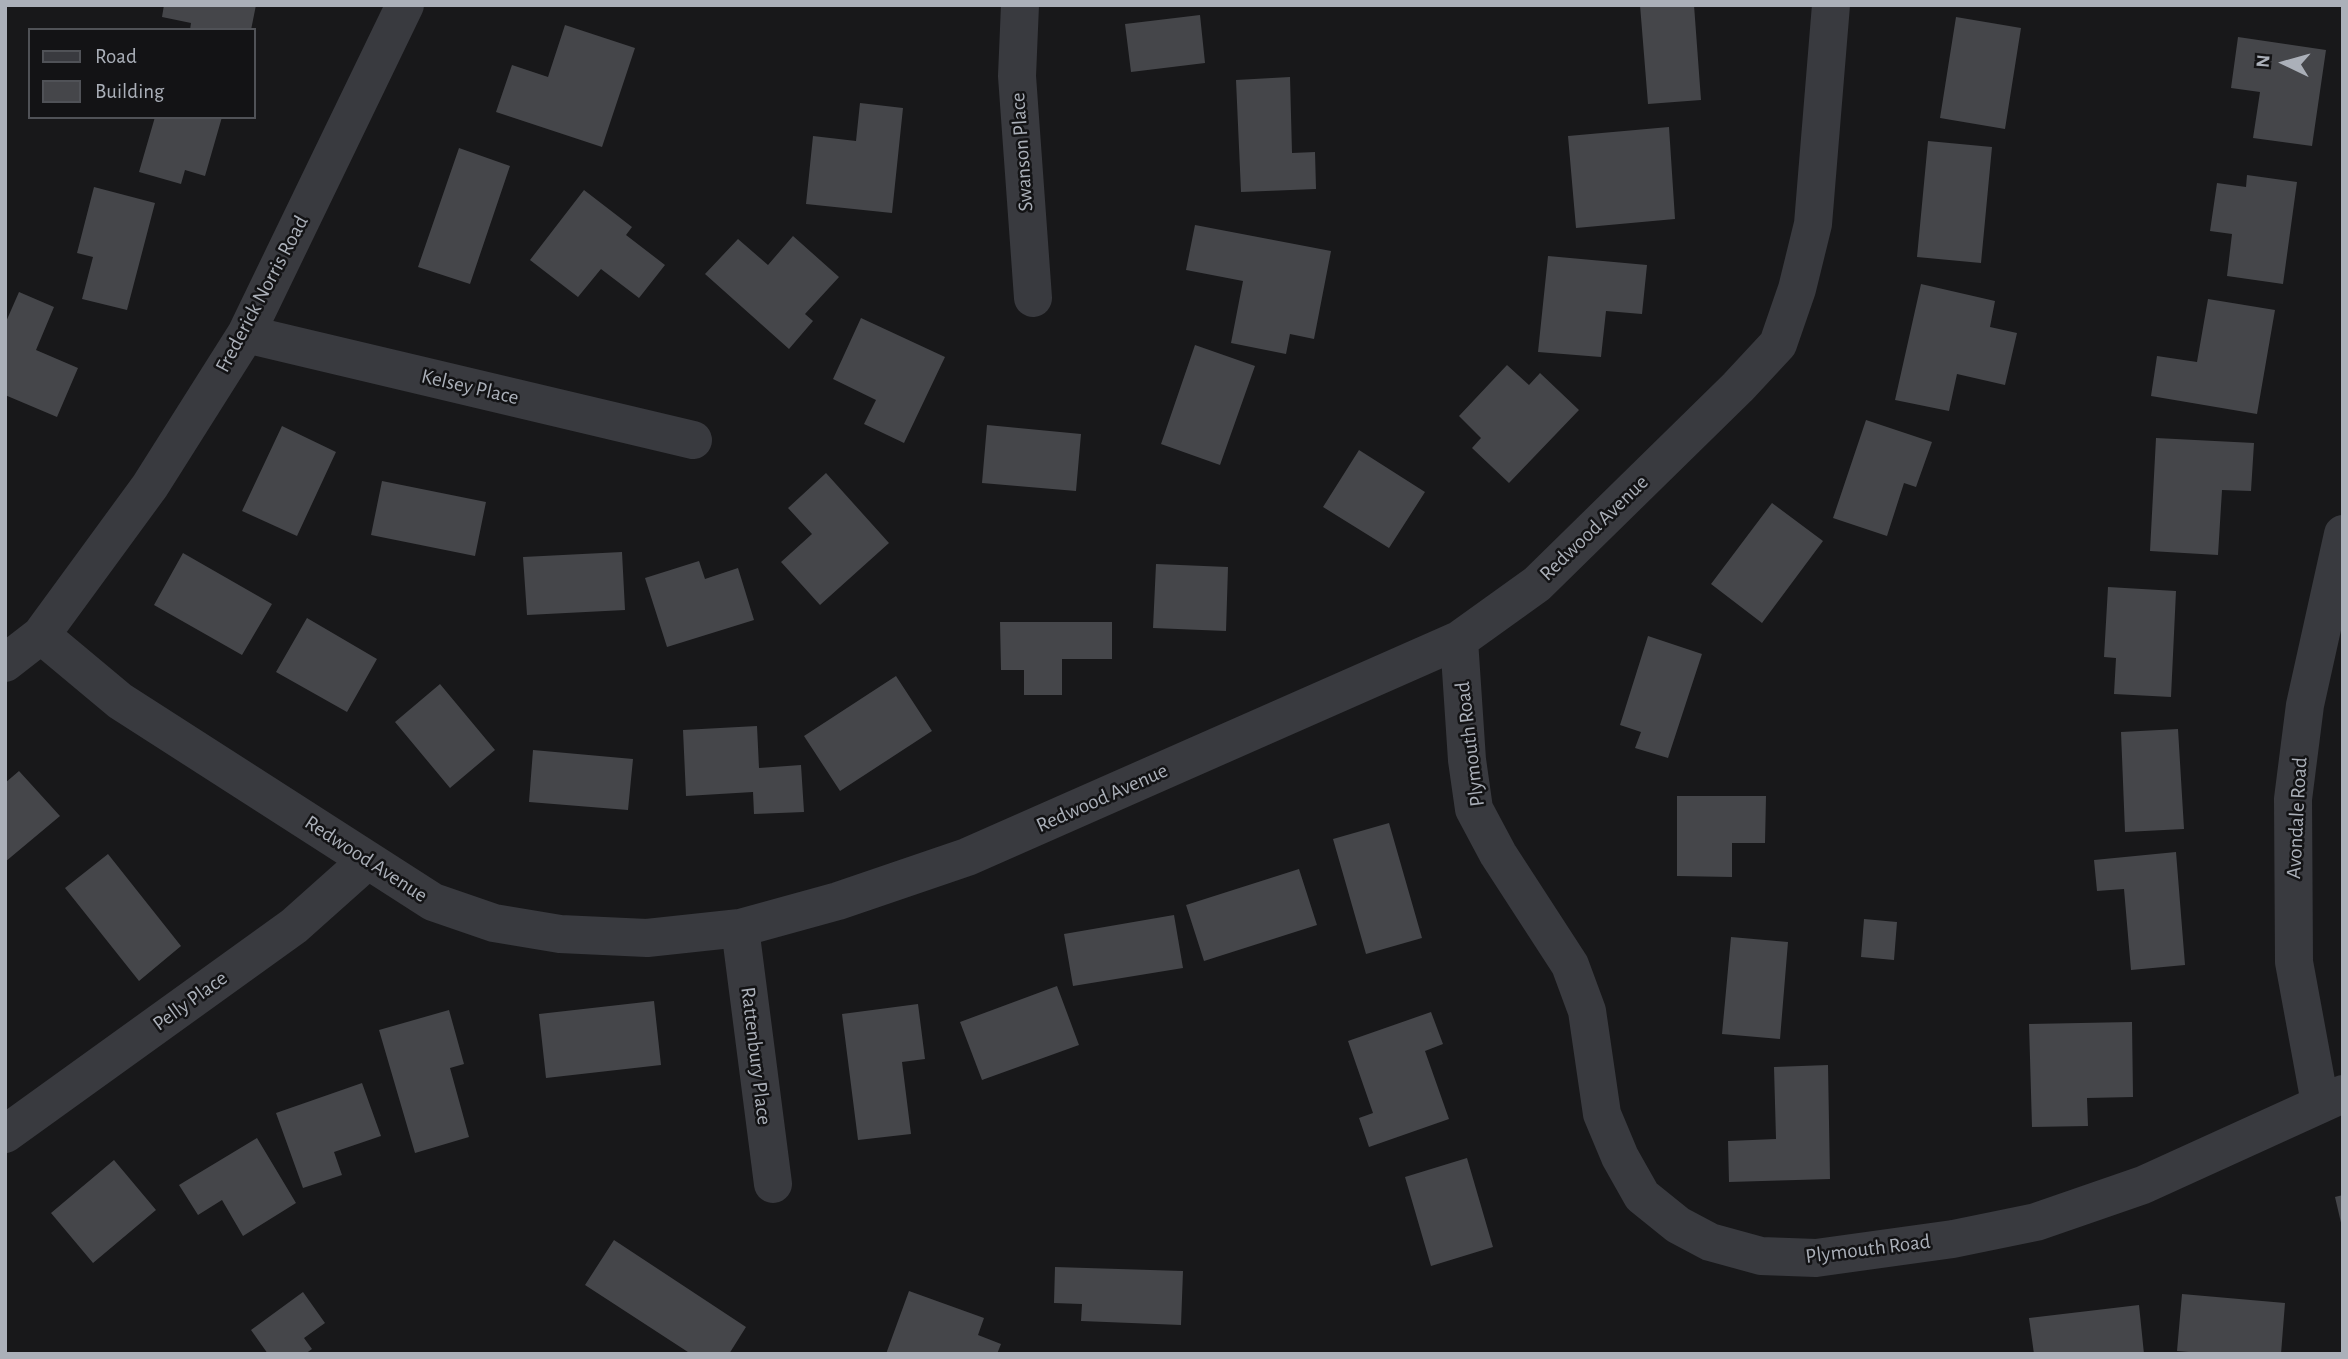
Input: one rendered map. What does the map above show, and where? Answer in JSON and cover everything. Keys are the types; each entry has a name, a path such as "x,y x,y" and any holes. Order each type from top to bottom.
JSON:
{"street":[{"name":"Frederick Norris Road","path":"5,663 41,635 150,486 246,334 405,5"},
{"name":"Swanson Place","path":"1020,5 1017,76 1033,298"},
{"name":"Redwood Avenue","path":"41,635 120,701 433,902 494,923 559,934 648,938 740,928 838,901 967,858 1459,640 1537,584 1729,396 1778,344 1797,289 1813,224 1831,5"},
{"name":"Kelsey Place","path":"246,334 693,440"},
{"name":"Avondale Road","path":"2332,1099 2294,962 2293,799 2305,705 2343,534"},
{"name":"Plymouth Road","path":"1459,640 1467,760 1474,809 1498,854 1570,965 1587,1012 1602,1114 1620,1157 1642,1196 1678,1225 1710,1242 1761,1256 1816,1258 1953,1239 2036,1222 2143,1185 2332,1099"},
{"name":"Pelly Place","path":"5,1134 294,926 368,860"},
{"name":"Rattenbury Place","path":"740,928 773,1184"}],"building":[{"path":"164,5 256,5 251,28 190,28 191,23 162,17"},
{"path":"1640,5 1694,5 1701,100 1648,104"},
{"path":"1200,15 1205,63 1131,72 1125,24"},
{"path":"1956,17 2021,28 2005,129 1940,118"},
{"path":"565,25 635,48 602,147 496,112 512,65 548,77"},
{"path":"2238,37 2326,50 2312,146 2253,138 2260,92 2231,88"},
{"path":"1290,77 1292,153 1315,152 1316,189 1241,192 1236,80"},
{"path":"860,103 903,108 892,213 806,204 813,136 856,141"},
{"path":"154,119 221,119 205,176 185,170 181,184 139,172"},
{"path":"1669,127 1675,219 1576,228 1568,136"},
{"path":"1928,141 1992,147 1981,263 1917,257"},
{"path":"459,148 510,166 470,284 418,267"},
{"path":"2247,175 2297,182 2283,284 2227,276 2232,234 2210,231 2217,183 2246,187"},
{"path":"94,187 155,203 127,310 82,299 93,257 77,253"},
{"path":"584,190 632,227 626,235 665,265 639,298 601,269 578,297 530,260"},
{"path":"1195,225 1331,251 1314,339 1290,334 1286,354 1231,343 1243,281 1186,270"},
{"path":"793,236 839,277 805,314 813,321 789,349 705,274 738,239 768,265"},
{"path":"1548,256 1647,265 1642,314 1606,311 1601,357 1538,352"},
{"path":"1921,284 1995,301 1990,327 2017,333 2005,385 1957,374 1949,411 1895,400"},
{"path":"19,292 54,307 36,350 78,368 57,417 5,395 5,324"},
{"path":"2208,299 2275,310 2257,414 2151,396 2157,356 2197,362"},
{"path":"861,318 945,357 904,443 864,424 876,400 833,379"},
{"path":"1195,345 1255,366 1220,465 1161,444"},
{"path":"1507,365 1529,385 1540,373 1579,410 1509,483 1472,448 1481,438 1459,416"},
{"path":"1866,420 1932,442 1916,487 1904,483 1887,536 1833,518"},
{"path":"987,425 1081,434 1076,491 982,483"},
{"path":"282,426 336,452 297,536 242,511"},
{"path":"2156,438 2254,443 2251,491 2222,490 2218,555 2150,551"},
{"path":"1359,450 1425,492 1389,548 1323,507"},
{"path":"826,473 889,543 820,605 781,562 812,534 788,508"},
{"path":"382,481 486,502 475,556 371,535"},
{"path":"1772,503 1823,541 1762,623 1711,584"},
{"path":"622,552 625,610 527,615 523,557"},
{"path":"183,553 272,604 242,655 154,605"},
{"path":"699,561 705,579 738,568 754,620 667,647 645,578"},
{"path":"1156,564 1228,567 1226,631 1153,628"},
{"path":"2108,587 2176,591 2171,697 2114,694 2116,658 2104,657"},
{"path":"307,618 377,659 347,712 276,672"},
{"path":"1000,622 1112,622 1112,659 1062,659 1062,695 1024,695 1024,670 1001,670"},
{"path":"1648,636 1702,654 1668,758 1635,748 1641,732 1620,725"},
{"path":"896,676 932,731 840,791 804,736"},
{"path":"440,684 495,750 450,788 395,722"},
{"path":"757,726 759,768 801,765 804,812 754,814 753,792 686,796 683,730"},
{"path":"2178,729 2184,829 2125,832 2121,732"},
{"path":"533,750 633,759 628,810 529,802"},
{"path":"19,771 60,816 5,862 5,783"},
{"path":"1677,796 1766,796 1765,843 1732,843 1732,877 1677,876"},
{"path":"1389,823 1422,938 1366,954 1333,839"},
{"path":"2176,852 2185,965 2131,970 2124,889 2097,891 2094,860"},
{"path":"108,854 181,946 139,981 65,888"},
{"path":"1299,869 1317,925 1204,961 1186,905"},
{"path":"1174,915 1183,968 1073,986 1064,934"},
{"path":"1864,919 1897,922 1894,960 1861,957"},
{"path":"1731,937 1788,942 1780,1039 1722,1034"},
{"path":"1057,986 1079,1045 982,1080 960,1022"},
{"path":"654,1001 661,1065 546,1078 539,1014"},
{"path":"918,1004 925,1059 902,1062 911,1134 858,1140 842,1014"},
{"path":"449,1010 464,1064 450,1068 469,1137 415,1153 379,1030"},
{"path":"1431,1012 1443,1044 1425,1051 1449,1119 1369,1147 1359,1118 1373,1113 1348,1041"},
{"path":"2132,1022 2133,1097 2087,1098 2088,1126 2032,1127 2029,1024"},
{"path":"1828,1065 1830,1179 1729,1182 1728,1141 1776,1139 1774,1067"},
{"path":"362,1083 381,1136 334,1152 342,1175 303,1188 276,1113"},
{"path":"257,1138 296,1203 243,1236 222,1200 198,1215 179,1185"},
{"path":"1467,1158 1493,1247 1431,1266 1405,1177"},
{"path":"114,1160 156,1210 93,1263 51,1213"},
{"path":"2343,1195 2343,1227 2342,1227 2335,1197"},
{"path":"614,1240 746,1327 729,1354 691,1354 585,1285"},
{"path":"1055,1267 1183,1271 1181,1325 1081,1321 1082,1304 1054,1303"},
{"path":"909,1291 984,1318 978,1335 1001,1344 997,1354 886,1354"},
{"path":"303,1292 325,1323 304,1338 312,1349 305,1354 268,1354 251,1330"},
{"path":"2182,1294 2285,1303 2281,1354 2177,1351"},
{"path":"2139,1305 2144,1354 2034,1354 2029,1318"}]}
